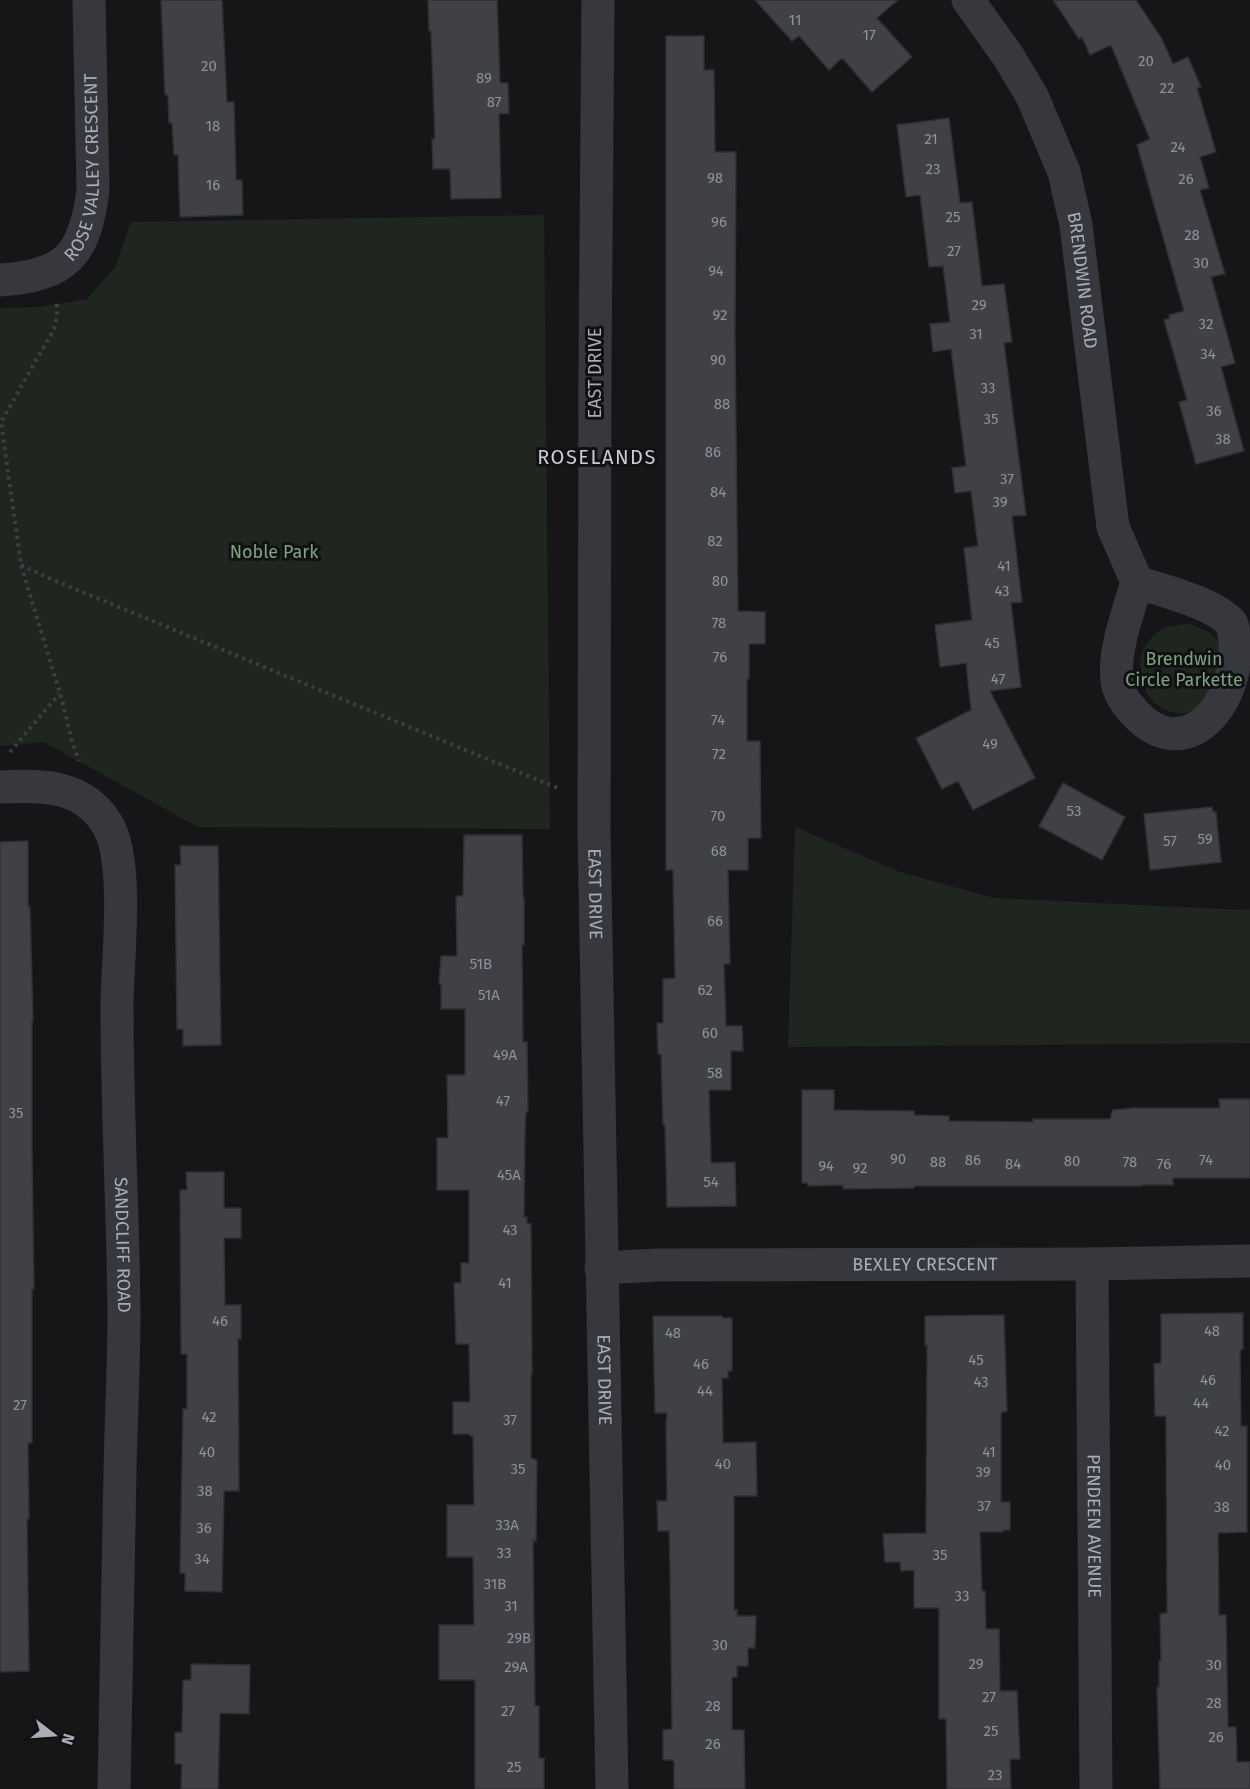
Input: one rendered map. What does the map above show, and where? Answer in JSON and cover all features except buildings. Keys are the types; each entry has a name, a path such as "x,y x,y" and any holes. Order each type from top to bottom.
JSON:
{"street":[{"name":"ROSE VALLEY CRESCENT","path":"0,280 44,274 57,267 70,257 85,233 93,190 89,0"},
{"name":"EAST DRIVE","path":"598,0 594,803 612,1789"},
{"name":"BRENDWIN ROAD","path":"968,0 1008,56 1032,96 1064,172 1078,236 1113,527 1137,582"},
{"path":"1137,582 1215,610 1232,623 1243,642 1248,664 1245,686 1236,705 1220,721 1201,731 1179,734 1158,729 1139,718 1125,702 1117,682 1116,660 1137,582"},
{"name":"SANDCLIFF ROAD","path":"0,787 46,786 67,791 86,801 107,823 114,838 118,858 120,903 117,1007 124,1314 114,1789"},
{"name":"BEXLEY CRESCENT","path":"601,1268 669,1265 1092,1264 1250,1261"},
{"name":"PENDEEN AVENUE","path":"1092,1264 1096,1789"}],"path":[{"path":"57,267 56,325 1,422 21,565 81,767 86,801"},
{"path":"21,565 594,803"},
{"path":"8,755 60,693"}],"green space":[{"name":"Noble Park","path":"544,215 550,829 198,827 44,742 0,746 0,308 39,307 87,299 115,267 131,222"},
{"name":"Brendwin Circle Parkette","path":"1189,624 1210,633 1219,642 1228,662 1200,710 1176,713 1160,707 1150,698 1144,687 1140,662 1151,639 1161,630 1171,626"},
{"path":"795,827 900,872 994,898 1250,909 1250,1043 788,1047"}],"district":[{"name":"ROSELANDS","path":"597,457"}]}
